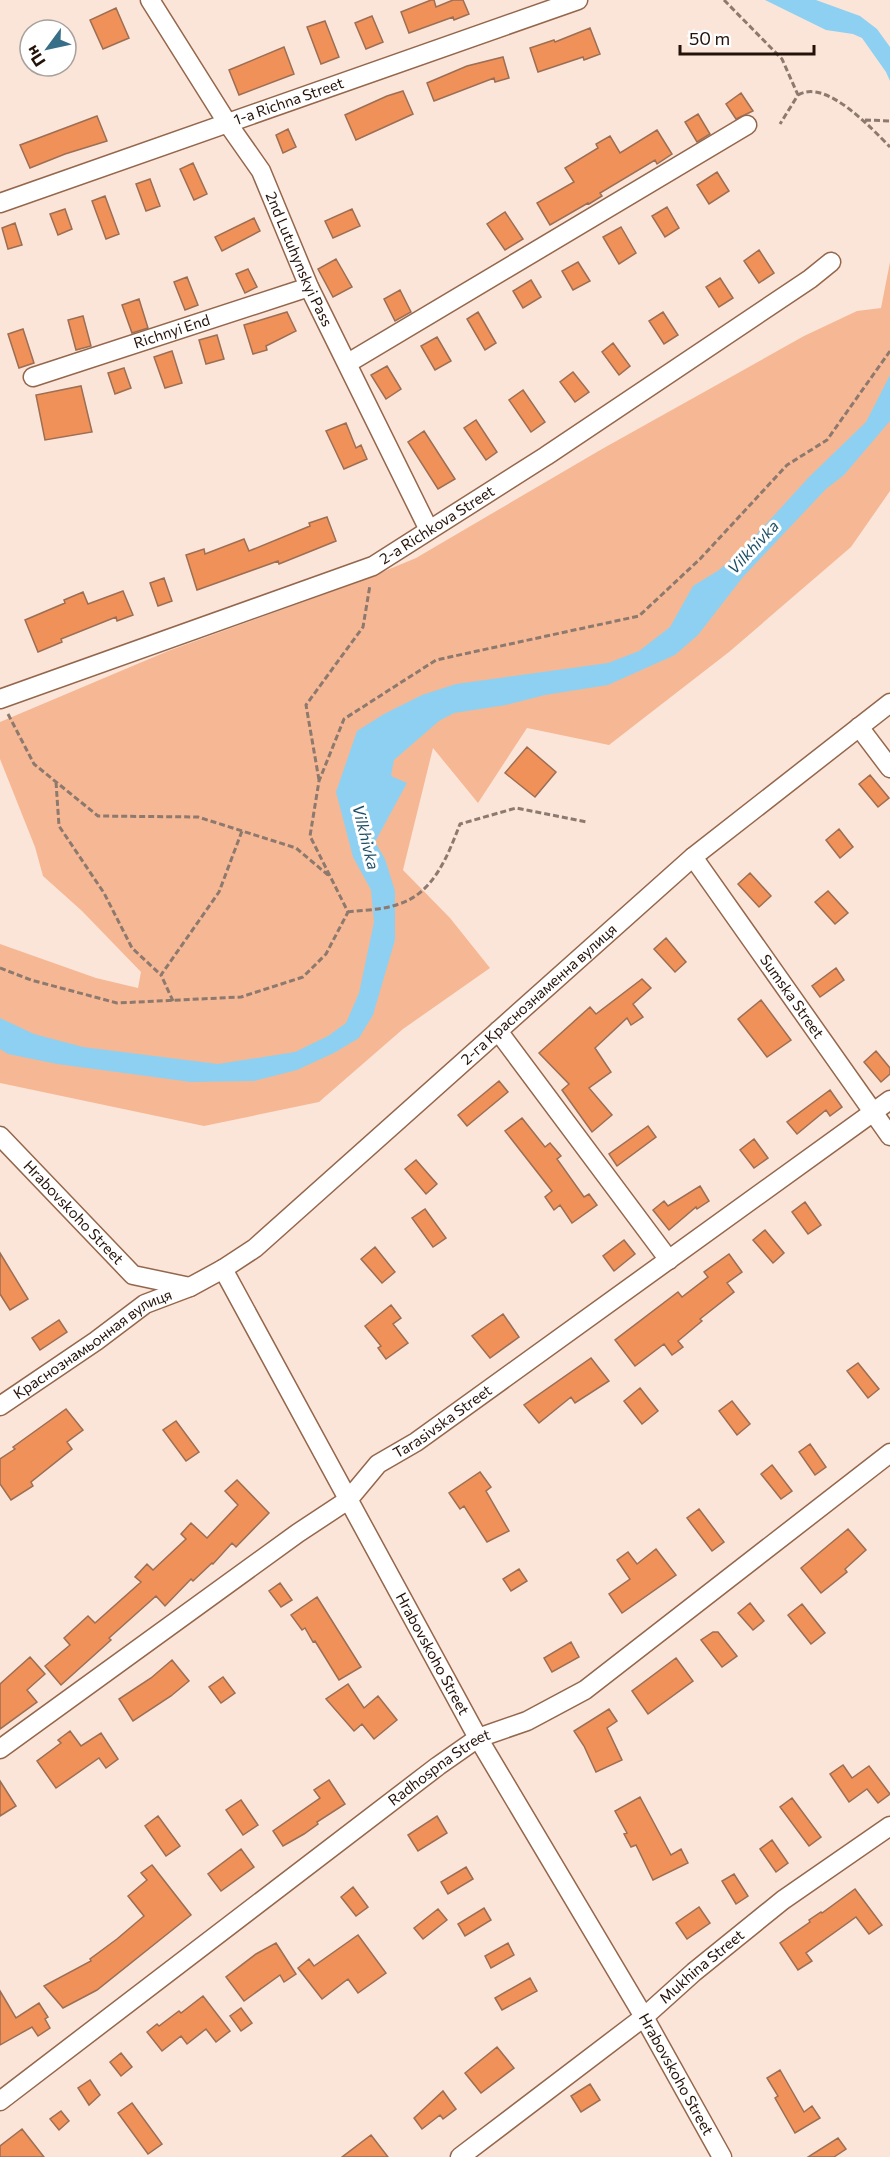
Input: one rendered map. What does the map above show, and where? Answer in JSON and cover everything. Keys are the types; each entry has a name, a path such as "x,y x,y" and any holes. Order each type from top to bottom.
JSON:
{"street":[{"name":"2nd Lutuhynskyi Pass","path":"150,0 228,124 261,171 309,287 429,530"},
{"name":"1-a Richna Street","path":"0,203 578,0"},
{"path":"348,363 747,125"},
{"name":"2-a Richkova Street","path":"0,699 373,566 546,456 810,279 831,262"},
{"name":"Richnyi End","path":"33,377 309,287"},
{"name":"2-га Краснознаменна вулиця","path":"190,1287 255,1248 693,857 890,703"},
{"path":"860,727 890,768"},
{"name":"Sumska Street","path":"693,857 890,1136"},
{"path":"498,1031 669,1260"},
{"name":"Tarasivska Street","path":"0,1749 298,1533 348,1500 378,1464 416,1442 890,1100"},
{"name":"Hrabovskoho Street","path":"0,1136 133,1275 190,1287"},
{"name":"Hrabovskoho Street","path":"223,1269 478,1738 644,2017 722,2157"},
{"name":"Краснознамьонная вулиця","path":"0,1406 146,1304 190,1287"},
{"name":"Radhospna Street","path":"0,2100 478,1738 527,1721 585,1690 890,1453"},
{"name":"Mukhina Street","path":"460,2157 644,2017 694,1972 783,1900 890,1826"}],"path":[{"path":"724,0 782,59 798,95"},
{"path":"780,124 798,95 804,92 828,94 863,120 890,147"},
{"path":"863,120 890,121"},
{"path":"348,912 310,836 319,781 344,719 436,660 639,616 700,559 787,465 827,440 890,351"},
{"path":"319,781 306,705 363,627 373,566"},
{"path":"0,710 8,712 34,764 98,816 198,817 296,848 329,876"},
{"path":"56,782 59,826 104,893 132,948 161,975 173,1000"},
{"path":"348,912 402,904 427,888 449,854 459,824 516,808 587,822"},
{"path":"161,975 219,892 242,831"},
{"path":"0,968 31,980 117,1003 241,997 303,977 326,954 348,912"}],"shaded area":[{"path":"890,262 890,491 851,547 729,652 609,745 527,728 478,803 433,748 403,870 450,918 490,968 403,1029 319,1102 204,1126 0,1083 0,944 96,978 138,988 141,972 82,911 43,876 35,847 0,759 0,722 168,651 358,582 416,558 602,449 804,336 857,311 881,308"}],"water":[{"path":"765,0 816,0 860,16 877,29 890,47 890,81 862,38 853,34 826,30"},
{"name":"Vilkhivka","path":"890,375 890,421 844,475 826,489 743,577 698,635 675,655 608,685 454,713 439,721 394,760 391,776 407,783 375,842 385,859 395,891 395,940 373,1015 359,1038 334,1053 297,1070 254,1081 191,1082 57,1064 8,1054 0,1049 0,1018 34,1034 83,1047 218,1064 295,1052 328,1036 346,1023 359,993 374,922 371,890 353,857 336,792 357,731 422,695 456,684 608,663 639,651 670,627 693,586 719,570 746,546 810,476 866,422"}],"building":[{"path":"434,0 436,7 453,0 463,0 469,14 454,20 453,17 409,33 401,12"},
{"path":"116,8 129,38 103,49 90,20"},
{"path":"372,16 383,42 366,49 355,23"},
{"path":"325,21 339,57 321,64 307,27"},
{"path":"590,28 600,54 584,60 583,57 538,72 530,48 554,40 555,42"},
{"path":"284,47 294,74 239,95 229,70"},
{"path":"503,57 509,78 495,82 494,78 434,101 427,83 467,66"},
{"path":"403,91 413,114 356,140 345,115"},
{"path":"741,93 753,111 736,119 726,104"},
{"path":"698,114 710,134 697,142 685,122"},
{"path":"97,116 107,141 30,168 20,145"},
{"path":"288,129 296,147 283,153 276,135"},
{"path":"657,130 672,154 657,164 655,160 600,193 602,196 550,225 537,203 574,182 565,168 598,148 596,144 610,136 620,153"},
{"path":"193,163 207,194 194,200 180,169"},
{"path":"717,172 729,191 709,204 697,185"},
{"path":"150,179 160,206 146,211 136,184"},
{"path":"105,196 119,234 106,239 92,201"},
{"path":"667,207 679,228 665,237 652,216"},
{"path":"65,209 72,229 58,235 50,214"},
{"path":"352,209 360,226 333,238 325,221"},
{"path":"505,212 523,239 505,250 487,224"},
{"path":"254,218 260,231 222,251 215,237"},
{"path":"15,223 22,245 8,249 2,228"},
{"path":"621,227 636,253 619,264 603,237"},
{"path":"759,250 774,273 759,283 744,261"},
{"path":"336,259 352,287 333,297 318,269"},
{"path":"578,262 590,281 573,290 562,271"},
{"path":"248,269 257,287 245,293 236,274"},
{"path":"187,277 198,305 185,310 174,282"},
{"path":"720,278 733,298 719,307 706,287"},
{"path":"531,280 541,297 523,308 513,291"},
{"path":"400,290 411,312 395,321 384,299"},
{"path":"139,299 148,328 132,333 122,305"},
{"path":"287,312 296,331 266,346 267,350 253,354 244,325"},
{"path":"478,312 496,343 485,350 467,319"},
{"path":"663,312 678,335 664,344 649,321"},
{"path":"83,316 91,346 76,350 68,320"},
{"path":"23,329 34,363 19,368 8,334"},
{"path":"217,335 224,359 206,364 199,340"},
{"path":"437,337 451,361 435,370 421,346"},
{"path":"613,343 630,366 619,375 602,352"},
{"path":"172,351 182,383 165,388 154,357"},
{"path":"387,366 401,389 386,399 371,375"},
{"path":"124,368 131,388 115,394 108,373"},
{"path":"573,372 589,392 575,402 560,382"},
{"path":"81,386 92,432 45,440 36,395"},
{"path":"523,390 545,422 531,432 509,400"},
{"path":"476,420 497,452 486,460 464,428"},
{"path":"346,423 356,448 361,445 367,459 344,469 326,431"},
{"path":"424,431 455,479 438,489 408,442"},
{"path":"327,517 336,541 279,564 278,561 197,590 186,555 204,549 205,554 244,539 249,551"},
{"path":"164,578 172,601 158,606 150,583"},
{"path":"123,591 133,615 117,621 116,617 61,639 62,642 38,652 25,620 65,603 64,600 83,592 88,604"},
{"path":"527,747 556,772 535,797 505,773"},
{"path":"870,775 889,798 878,807 859,784"},
{"path":"839,829 853,847 840,858 826,840"},
{"path":"750,873 771,896 759,907 738,884"},
{"path":"828,891 848,913 835,924 815,902"},
{"path":"666,938 686,962 675,972 654,949"},
{"path":"836,968 844,980 820,997 812,986"},
{"path":"642,979 651,988 633,1004 643,1017 631,1025 627,1018 595,1048 611,1072 589,1088 612,1115 592,1132 562,1090 569,1084 539,1053 590,1007 596,1014"},
{"path":"761,1000 791,1040 767,1057 738,1019"},
{"path":"876,1051 890,1068 890,1074 881,1082 864,1062"},
{"path":"499,1081 508,1092 467,1126 458,1115"},
{"path":"830,1090 842,1107 830,1116 826,1110 797,1134 787,1122"},
{"path":"522,1118 545,1147 550,1143 561,1156 557,1159 584,1197 589,1194 597,1205 572,1223 560,1205 554,1210 545,1197 552,1191 505,1131"},
{"path":"648,1126 656,1137 617,1166 609,1154"},
{"path":"754,1139 768,1158 754,1168 740,1150"},
{"path":"416,1160 437,1184 426,1194 405,1169"},
{"path":"700,1186 709,1201 697,1209 696,1207 669,1230 653,1210 664,1201 668,1206"},
{"path":"805,1202 821,1225 808,1234 792,1212"},
{"path":"425,1209 446,1238 433,1247 412,1218"},
{"path":"765,1230 784,1253 773,1263 753,1240"},
{"path":"624,1240 635,1254 614,1271 603,1256"},
{"path":"375,1247 395,1272 382,1283 361,1259"},
{"path":"0,1253 28,1299 10,1310 0,1294"},
{"path":"729,1254 742,1272 727,1283 734,1292 700,1319 702,1321 678,1341 683,1347 672,1355 664,1344 635,1366 615,1340 678,1292 682,1297 708,1277 704,1272"},
{"path":"391,1305 401,1318 393,1324 408,1343 386,1359 378,1348 381,1346 365,1326"},
{"path":"503,1314 519,1337 490,1358 472,1336"},
{"path":"59,1320 67,1332 40,1350 32,1338"},
{"path":"591,1358 609,1381 575,1403 571,1397 539,1423 524,1405"},
{"path":"858,1363 879,1389 868,1398 847,1371"},
{"path":"640,1388 658,1411 642,1424 624,1401"},
{"path":"732,1401 750,1424 737,1435 719,1411"},
{"path":"66,1409 83,1430 67,1442 72,1449 31,1482 33,1486 11,1500 0,1484 0,1459"},
{"path":"176,1421 199,1452 186,1461 163,1430"},
{"path":"810,1444 826,1467 815,1475 799,1452"},
{"path":"772,1465 792,1491 781,1499 761,1474"},
{"path":"480,1472 491,1487 486,1491 509,1531 487,1542 464,1506 460,1509 449,1493"},
{"path":"237,1480 269,1513 236,1547 232,1543 213,1564 193,1581 191,1579 165,1606 156,1596 61,1685 45,1666 70,1645 64,1638 88,1616 95,1623 141,1582 135,1577 147,1564 153,1570 186,1539 181,1534 191,1523 207,1538 238,1505 225,1491"},
{"path":"699,1509 724,1542 712,1551 687,1518"},
{"path":"848,1529 866,1550 845,1569 847,1572 821,1593 801,1568"},
{"path":"656,1549 676,1575 622,1613 609,1594 630,1579 617,1560 628,1552 637,1564"},
{"path":"519,1569 527,1581 511,1591 503,1579"},
{"path":"280,1583 292,1600 281,1607 269,1591"},
{"path":"317,1597 361,1667 339,1680 315,1641 313,1642 305,1628 302,1630 291,1615"},
{"path":"750,1603 764,1621 753,1630 738,1613"},
{"path":"802,1604 825,1633 811,1644 788,1615"},
{"path":"713,1632 718,1632 737,1656 722,1667 701,1640"},
{"path":"571,1642 579,1657 552,1672 544,1658"},
{"path":"30,1657 45,1674 27,1690 37,1702 0,1729 0,1684"},
{"path":"676,1658 693,1681 648,1714 632,1691"},
{"path":"172,1660 189,1681 133,1721 119,1699 151,1678"},
{"path":"223,1677 235,1693 221,1703 209,1687"},
{"path":"348,1684 364,1708 378,1696 397,1720 374,1739 362,1724 354,1731 326,1699"},
{"path":"609,1709 617,1721 607,1728 622,1760 596,1772 574,1731"},
{"path":"70,1731 81,1746 101,1733 118,1759 106,1768 99,1758 56,1788 37,1761 61,1743 58,1740"},
{"path":"843,1765 852,1778 869,1766 890,1794 878,1803 867,1789 849,1802 830,1774"},
{"path":"329,1780 345,1804 317,1822 318,1824 304,1834 283,1846 273,1831 320,1798 314,1790"},
{"path":"0,1781 16,1806 0,1816"},
{"path":"640,1797 671,1855 681,1849 688,1863 653,1880 636,1845 631,1847 624,1834 627,1833 615,1811"},
{"path":"792,1798 821,1837 809,1846 780,1807"},
{"path":"241,1800 258,1825 243,1835 226,1810"},
{"path":"158,1816 180,1846 166,1856 145,1826"},
{"path":"437,1816 447,1833 418,1851 408,1835"},
{"path":"772,1840 788,1863 776,1872 760,1849"},
{"path":"241,1849 254,1867 221,1891 208,1874"},
{"path":"152,1865 191,1915 97,1990 63,2008 44,1986 91,1961 90,1959 144,1916 128,1896 147,1880 141,1873"},
{"path":"466,1867 473,1879 448,1894 441,1882"},
{"path":"734,1874 748,1896 736,1904 722,1881"},
{"path":"353,1887 368,1907 356,1916 341,1897"},
{"path":"855,1889 882,1925 869,1934 856,1917 806,1953 812,1961 798,1970 780,1943"},
{"path":"699,1907 710,1923 687,1939 676,1923"},
{"path":"484,1908 491,1920 465,1936 458,1924"},
{"path":"438,1909 447,1920 423,1939 414,1928"},
{"path":"358,1935 386,1973 358,1993 348,1979 322,1999 298,1968 309,1959 314,1966"},
{"path":"276,1943 296,1974 284,1982 280,1975 244,2001 226,1977 256,1954"},
{"path":"508,1943 514,1955 491,1968 485,1956"},
{"path":"530,1978 537,1991 502,2010 495,1998"},
{"path":"0,1991 16,2018 39,2003 48,2017 45,2019 50,2028 38,2036 32,2027 0,2045"},
{"path":"203,1996 230,2031 216,2042 206,2029 187,2044 181,2036 162,2051 147,2032 179,2011 181,2013"},
{"path":"241,2008 252,2023 241,2031 230,2016"},
{"path":"497,2047 514,2068 481,2093 465,2073"},
{"path":"121,2053 132,2067 121,2076 110,2062"},
{"path":"780,2070 804,2112 812,2106 820,2118 795,2133 775,2098 778,2096 767,2078"},
{"path":"90,2080 100,2095 89,2105 78,2088"},
{"path":"590,2084 600,2100 581,2112 571,2096"},
{"path":"443,2091 456,2109 443,2119 440,2115 422,2129 414,2118"},
{"path":"132,2103 162,2144 148,2154 118,2113"},
{"path":"61,2111 69,2121 59,2130 50,2119"},
{"path":"22,2129 44,2157 0,2157 0,2146"},
{"path":"371,2135 388,2157 342,2157"},
{"path":"838,2138 846,2149 834,2157 808,2157"}]}
